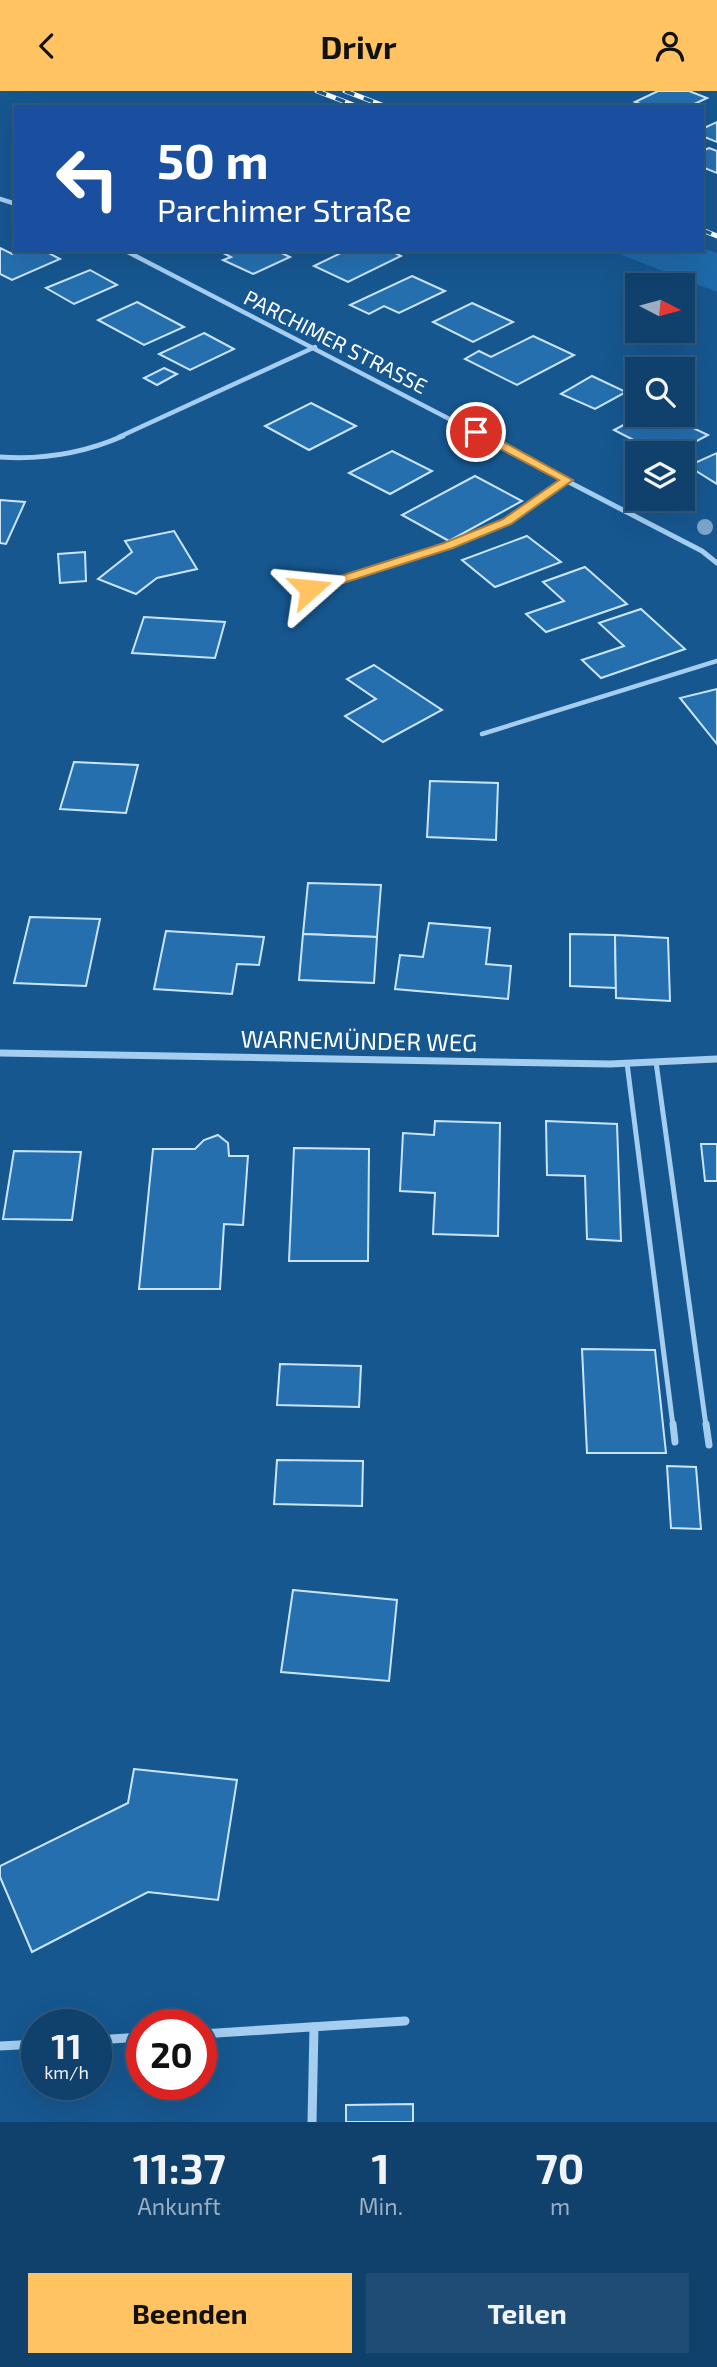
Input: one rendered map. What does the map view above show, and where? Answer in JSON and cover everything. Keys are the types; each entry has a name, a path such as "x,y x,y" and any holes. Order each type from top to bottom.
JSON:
{"street":[{"name":"PARCHIMER STRASSE","path":"128,252 568,480 702,551 717,563"},
{"path":"0,457 27,459 94,449 315,347"},
{"name":"WARNEMÜNDER WEG","path":"0,1053 627,1063 717,1059"},
{"path":"217,2033 405,2021"},
{"path":"312,2122 314,2027"},
{"path":"0,2046 21,2045"}],"lane":[{"path":"310,589 448,546 507,522 568,480"},
{"path":"482,734 717,661"},
{"path":"656,1062 709,1445"},
{"path":"627,1063 675,1443"}],"shaded area":[{"path":"704,249 717,253 717,292 695,283 695,273 668,273 614,252 704,252"}],"building":[{"path":"658,91 689,91 707,98 692,105 643,105 635,102"},
{"path":"717,122 717,142 704,137 704,128"},
{"path":"709,148 717,151 717,173 704,168 704,150"},
{"path":"0,248 12,254 47,252 60,259 12,280 0,274"},
{"path":"221,252 279,252 290,257 253,274 223,260 231,257"},
{"path":"343,252 393,252 401,256 348,282 314,266"},
{"path":"90,270 117,285 74,304 46,288"},
{"path":"412,276 445,291 399,313 384,306 369,314 350,305"},
{"path":"137,302 184,327 144,345 98,320"},
{"path":"472,303 513,322 473,342 433,322"},
{"path":"204,333 234,349 190,370 159,354"},
{"path":"533,336 574,355 517,385 465,359 479,351 491,357"},
{"path":"164,368 177,374 157,385 144,378"},
{"path":"592,376 625,392 595,409 561,394"},
{"path":"311,403 356,426 309,450 265,426"},
{"path":"625,424 625,427 691,427 708,435 695,442 635,441 614,430"},
{"path":"392,451 432,471 390,494 349,473"},
{"path":"717,453 717,484 695,470 695,463"},
{"path":"475,476 522,501 449,541 402,515"},
{"path":"0,500 25,502 6,544 0,543"},
{"path":"174,531 197,569 157,578 136,594 98,579 132,552 125,541"},
{"path":"527,536 561,562 495,587 462,560"},
{"path":"85,552 86,581 60,583 58,554"},
{"path":"585,567 627,604 546,632 526,614 564,601 543,582"},
{"path":"641,609 685,649 601,678 582,660 624,646 599,623"},
{"path":"144,617 225,622 215,658 132,653"},
{"path":"374,665 442,710 383,742 345,716 376,699 347,679"},
{"path":"717,689 717,744 680,698"},
{"path":"74,762 138,765 126,813 60,809"},
{"path":"430,781 498,783 496,840 427,837"},
{"path":"308,883 381,885 377,937 303,934"},
{"path":"30,917 100,919 86,986 14,983"},
{"path":"429,923 490,928 486,964 511,966 508,999 395,989 400,955 423,957"},
{"path":"166,931 264,937 259,965 237,964 232,994 154,989"},
{"path":"303,934 377,937 374,983 299,980"},
{"path":"570,934 615,935 616,988 570,986"},
{"path":"615,935 668,938 670,1001 616,998"},
{"path":"435,1121 500,1123 498,1236 433,1234 435,1193 400,1191 403,1133 434,1135"},
{"path":"546,1121 617,1124 621,1241 587,1239 585,1176 547,1175"},
{"path":"218,1135 228,1143 229,1156 248,1156 243,1225 224,1224 220,1289 139,1289 153,1149 195,1149 204,1140"},
{"path":"701,1144 717,1144 717,1181 705,1181"},
{"path":"294,1148 369,1149 368,1261 289,1261"},
{"path":"14,1151 81,1152 72,1220 3,1219"},
{"path":"582,1349 655,1350 666,1453 587,1453"},
{"path":"280,1364 361,1366 359,1407 277,1405"},
{"path":"277,1460 363,1461 362,1506 274,1504"},
{"path":"667,1466 696,1467 701,1529 671,1528"},
{"path":"293,1590 397,1600 389,1681 281,1672"},
{"path":"134,1769 237,1780 218,1900 148,1892 32,1952 0,1877 0,1866 128,1803"},
{"path":"413,2104 413,2122 346,2122 346,2105"}],"railway":[{"path":"317,91 353,105"},
{"path":"345,91 382,105"},
{"path":"704,231 717,236"}],"route":[{"path":"310,589 448,546 507,522 568,480 476,432"}]}
